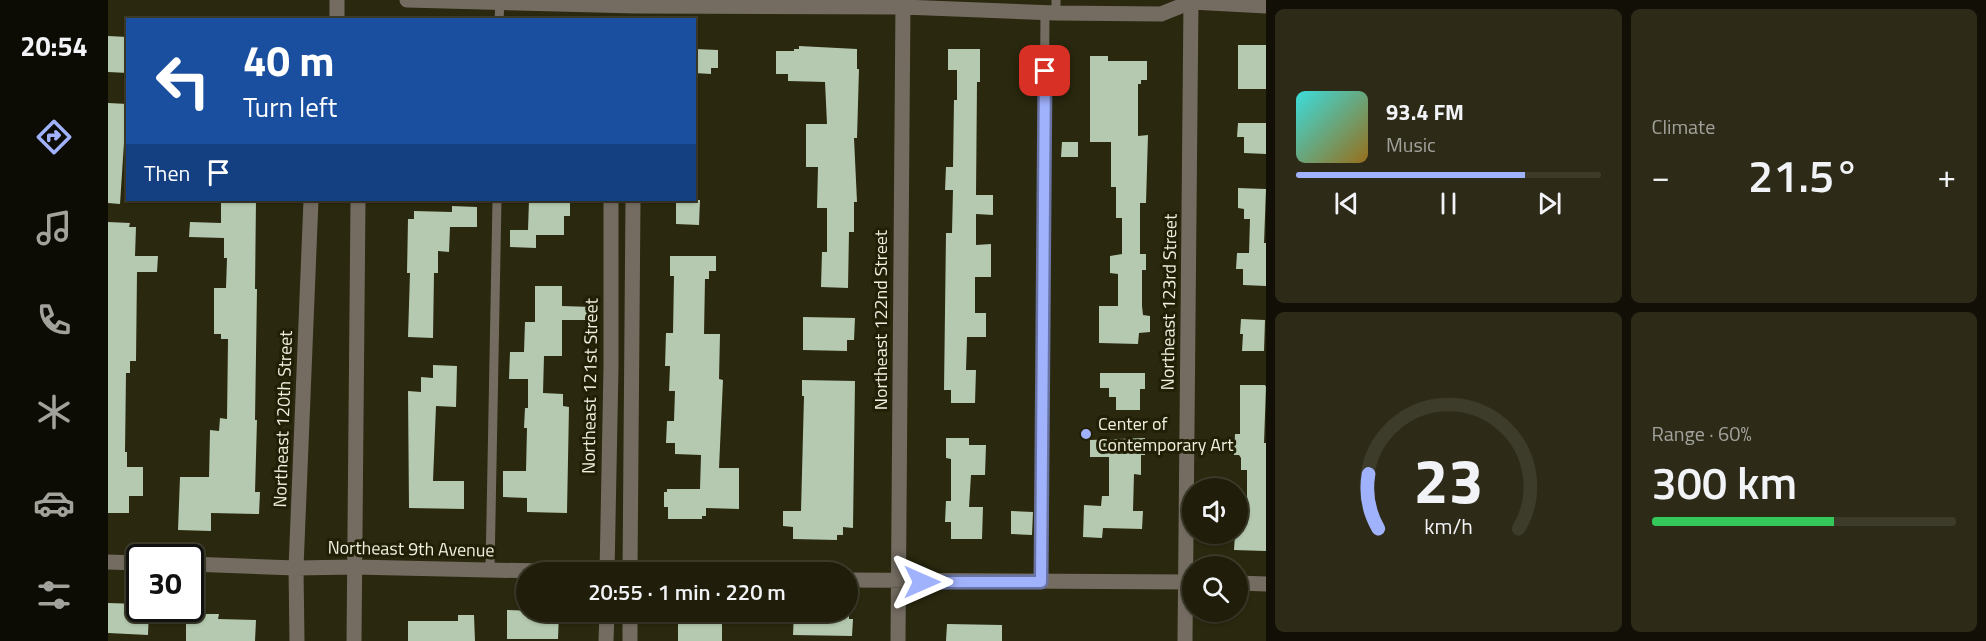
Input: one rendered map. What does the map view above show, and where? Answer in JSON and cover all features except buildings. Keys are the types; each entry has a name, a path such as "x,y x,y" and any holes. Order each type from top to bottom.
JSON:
{"street":[{"path":"336,18 337,0"},
{"path":"407,0 636,9 903,3 1161,14 1190,1 1266,6"},
{"name":"Northeast 123rd Street","path":"1189,556 1190,1"},
{"name":"Northeast 122nd Street","path":"898,641 903,3"},
{"name":"Northeast 120th Street","path":"297,641 296,568 311,201"},
{"path":"354,641 358,201"},
{"name":"Northeast 121st Street","path":"607,562 611,201"},
{"path":"631,562 633,201"},
{"path":"108,562 126,563"},
{"name":"Northeast 9th Avenue","path":"204,565 516,571"},
{"path":"858,580 1182,582"},
{"path":"1248,583 1266,584"},
{"path":"606,641 607,622"},
{"path":"630,622 630,641"},
{"name":"Northeast 123rd Street","path":"1185,641 1186,622"}],"lane":[{"path":"499,18 500,2"},
{"path":"1041,582 1052,8"},
{"path":"490,570 497,201"}],"place":[{"name":"Center of Contemporary Art","path":"1086,434"}],"route":[{"path":"922,582 1041,582 1045,71"}]}
